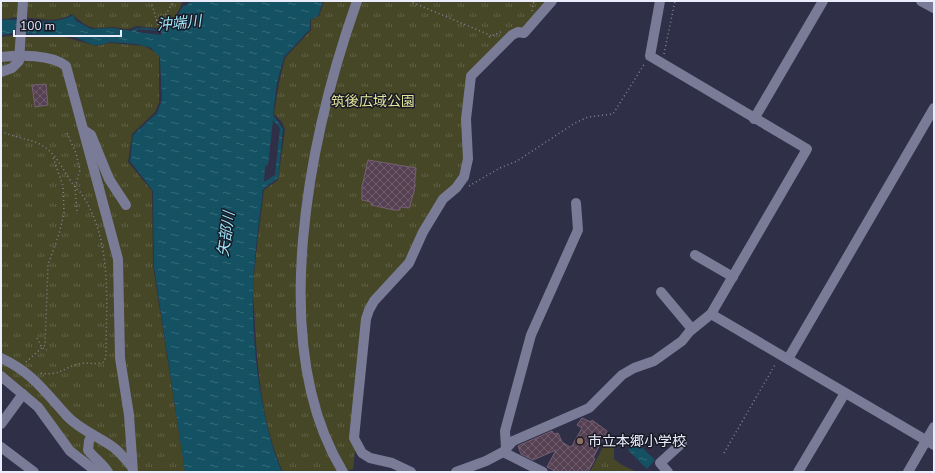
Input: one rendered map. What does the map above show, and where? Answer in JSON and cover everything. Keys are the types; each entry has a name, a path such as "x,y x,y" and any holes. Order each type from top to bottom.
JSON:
{"street":[{"path":"1,72 12,68 19,61 23,1"},
{"path":"343,472 328,445 312,389 303,340 301,286 305,218 318,137 329,87 356,1"},
{"path":"411,472 392,463 370,458 362,453 354,438 366,319 374,301 409,263 423,232 443,199 456,188 467,169 466,119 471,76 512,35 518,32 524,33 552,1"},
{"path":"456,472 486,461 505,450 513,441 588,408 622,375 634,368 654,360 682,341 692,329 711,314 807,148 754,119 650,56 660,1"},
{"path":"754,119 823,1"},
{"path":"921,1 934,8"},
{"path":"1,57 20,51 55,60 66,66 118,259 120,358 129,415 133,469"},
{"path":"784,357 934,108"},
{"path":"83,130 91,135 109,179 126,205"},
{"path":"505,450 505,431 531,335 578,230 576,203"},
{"path":"695,255 732,277"},
{"path":"661,292 692,329"},
{"path":"711,314 930,442"},
{"path":"1,358 18,365 31,375 67,416 81,428 114,447 133,469"},
{"path":"1,376 38,407 70,451 97,472"},
{"path":"798,472 845,393"},
{"path":"1,424 5,411 23,394"},
{"path":"908,472 930,442 934,427"},
{"path":"92,435 89,441 88,450 92,456 102,463 108,472"},
{"path":"668,472 660,463 682,442"},
{"path":"1,447 34,472"},
{"path":"505,450 544,472"}],"path":[{"path":"150,1 158,25"},
{"path":"156,20 163,19 174,1"},
{"path":"409,1 490,36 509,29"},
{"path":"528,15 532,11 534,1"},
{"path":"662,63 675,1"},
{"path":"456,188 467,187 500,168 517,161 575,123 588,117 613,114 650,56"},
{"path":"1,131 12,137 35,141 47,148 64,168 75,187 88,204 100,236 105,256 106,356 104,362 97,365 80,364 52,375 36,373"},
{"path":"66,133 76,153 80,170 75,187 77,214"},
{"path":"25,364 45,346 48,265 59,234 64,213 63,186 52,154"},
{"path":"37,338 42,348 47,350"},
{"path":"724,453 784,357"}],"green space":[{"path":"1,1 183,1 174,18 166,26 155,28 136,26 127,29 91,27 84,24 72,14 53,20 20,17 1,19"},
{"name":"筑後広域公園","path":"324,1 550,1 525,29 472,72 466,162 443,206 397,277 370,314 353,469 343,472 283,472 276,455 266,419 260,382 253,294 254,277 264,190 278,180 285,130 282,122 274,114 285,58 311,30 311,20 319,16"},
{"path":"19,35 65,37 96,46 110,43 144,46 157,53 159,57 159,103 155,112 132,134 128,162 152,191 153,266 185,472 93,472 36,409 1,380 1,37"},
{"path":"607,443 614,448 614,459 622,465 637,472 590,472 604,445"}],"water":[{"path":"191,1 323,1 318,16 310,20 310,29 284,57 277,82 273,115 283,129 278,178 263,189 254,264 253,310 259,382 268,431 282,472 185,472 154,267 153,191 130,161 133,135 157,113 162,100 160,57 151,48 137,44 110,42 100,45 93,45 77,38 65,36 13,33 1,35 1,20 57,21 73,15 76,21 91,29 112,28 131,31 141,28 146,28 162,30 167,29 173,24 183,6 187,5","holes":["138,29 161,31 161,35 136,32","273,120 280,128 275,175 264,182 265,166 268,165"]},
{"path":"636,442 655,460 647,469 628,450"}],"building":[{"path":"46,84 48,105 35,107 32,85"},
{"path":"368,160 416,168 414,192 409,208 400,207 400,210 394,210 371,205 371,202 362,200 362,187"},
{"path":"582,418 591,422 592,420 607,431 593,458 595,459 588,472 557,472 547,467 556,450 533,460 521,454 518,446 552,431 554,434 558,433 562,442 570,447 572,446 582,428 577,425"}],"place":[{"name":"市立本郷小学校","path":"580,441"}],"water label":[{"name":"沖端川","path":"179,23"},
{"name":"矢部川","path":"226,234"}]}
